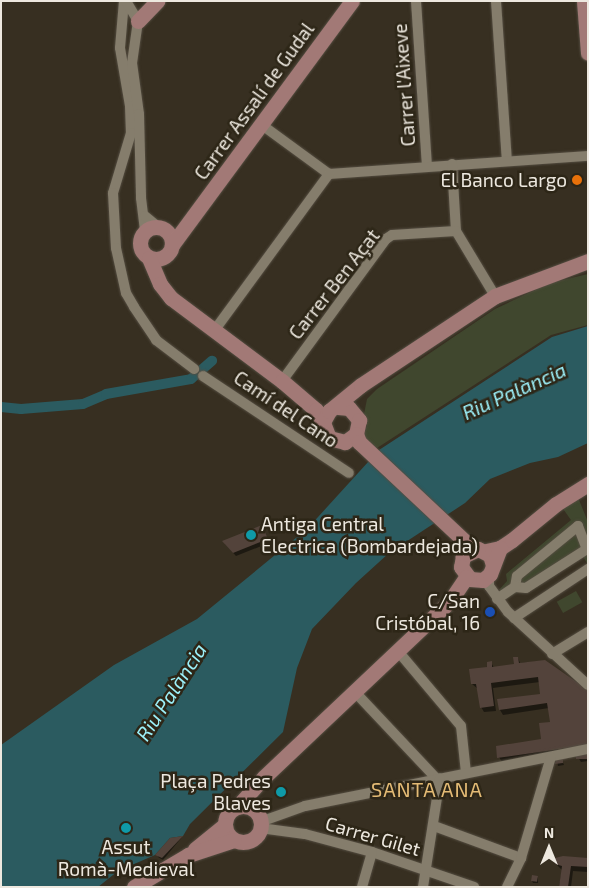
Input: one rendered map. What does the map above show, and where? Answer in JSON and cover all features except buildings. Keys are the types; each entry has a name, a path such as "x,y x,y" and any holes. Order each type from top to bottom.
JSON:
{"street":[{"path":"125,1 138,21"},
{"path":"125,1 120,48 130,106 131,133 113,193 116,248 126,293 134,307 156,340 194,369"},
{"path":"157,1 138,21 132,63 139,114 141,198 154,226 172,245"},
{"name":"Carrer Assalí de Gudal","path":"156,258 172,245 352,1"},
{"name":"Carrer l'Aixeve","path":"416,1 427,166"},
{"path":"496,1 507,161"},
{"path":"584,1 588,53"},
{"path":"262,125 329,174 588,156"},
{"path":"452,164 456,230 495,296"},
{"path":"214,331 329,174"},
{"path":"154,226 187,224"},
{"path":"154,226 140,246 156,258 157,275 171,298 327,412 354,412"},
{"name":"Carrer Ben Açat","path":"282,380 386,239 392,235 456,230"},
{"path":"327,412 361,385 375,378 495,296 586,263"},
{"name":"Camí del Cano","path":"203,376 348,473"},
{"path":"354,412 360,395 375,378"},
{"path":"327,412 329,438 351,438 359,442 482,565 497,599 514,618 552,654 585,679"},
{"path":"351,438 359,420 354,412"},
{"path":"134,887 188,855 225,825 228,814 237,807 264,777 450,601 482,565 556,504 588,484"},
{"path":"497,599 515,587 526,588 587,549 578,526 517,576 515,587"},
{"path":"514,618 588,569"},
{"path":"552,654 588,632"},
{"path":"397,650 461,726 466,773"},
{"path":"354,691 438,778 434,826 423,887"},
{"path":"259,822 305,806 588,749"},
{"path":"507,887 521,858 551,757"},
{"path":"188,855 234,840 252,840 259,822 264,777"},
{"path":"237,807 248,807 259,822"},
{"name":"Carrer Gilet","path":"259,822 372,852 474,887"},
{"path":"225,825 234,840"},
{"path":"434,826 521,858"},
{"path":"362,887 372,852"}],"green space":[{"path":"588,274 588,325 551,335 377,448 363,438 367,425 364,414 367,399 377,389 495,309 550,283"},
{"path":"577,495 588,522 588,565 581,553 508,598 499,590 507,581 506,574 571,520 561,506"},
{"path":"576,591 582,602 563,613 557,602"}],"water":[{"name":"Riu Palància","path":"588,326 588,443 558,457 530,463 490,479 465,503 389,553 356,583 312,629 297,668 283,732 190,824 183,836 170,838 155,855 118,871 98,887 1,887 1,745 114,665 197,619 308,528 379,450 552,337"}],"waterway":[{"path":"1,407 21,409 83,404 106,394 191,379 212,361"}],"place":[{"name":"El Banco Largo","path":"577,180"},
{"name":"Antiga Central Electrica (Bombardejada)","path":"251,535"},
{"name":"C/San Cristóbal, 16","path":"490,612"},
{"name":"Plaça Pedres Blaves","path":"281,792"},
{"name":"Assut Romà-Medieval","path":"126,828"}],"district":[{"name":"SANTA ANA","path":"427,789"}]}
